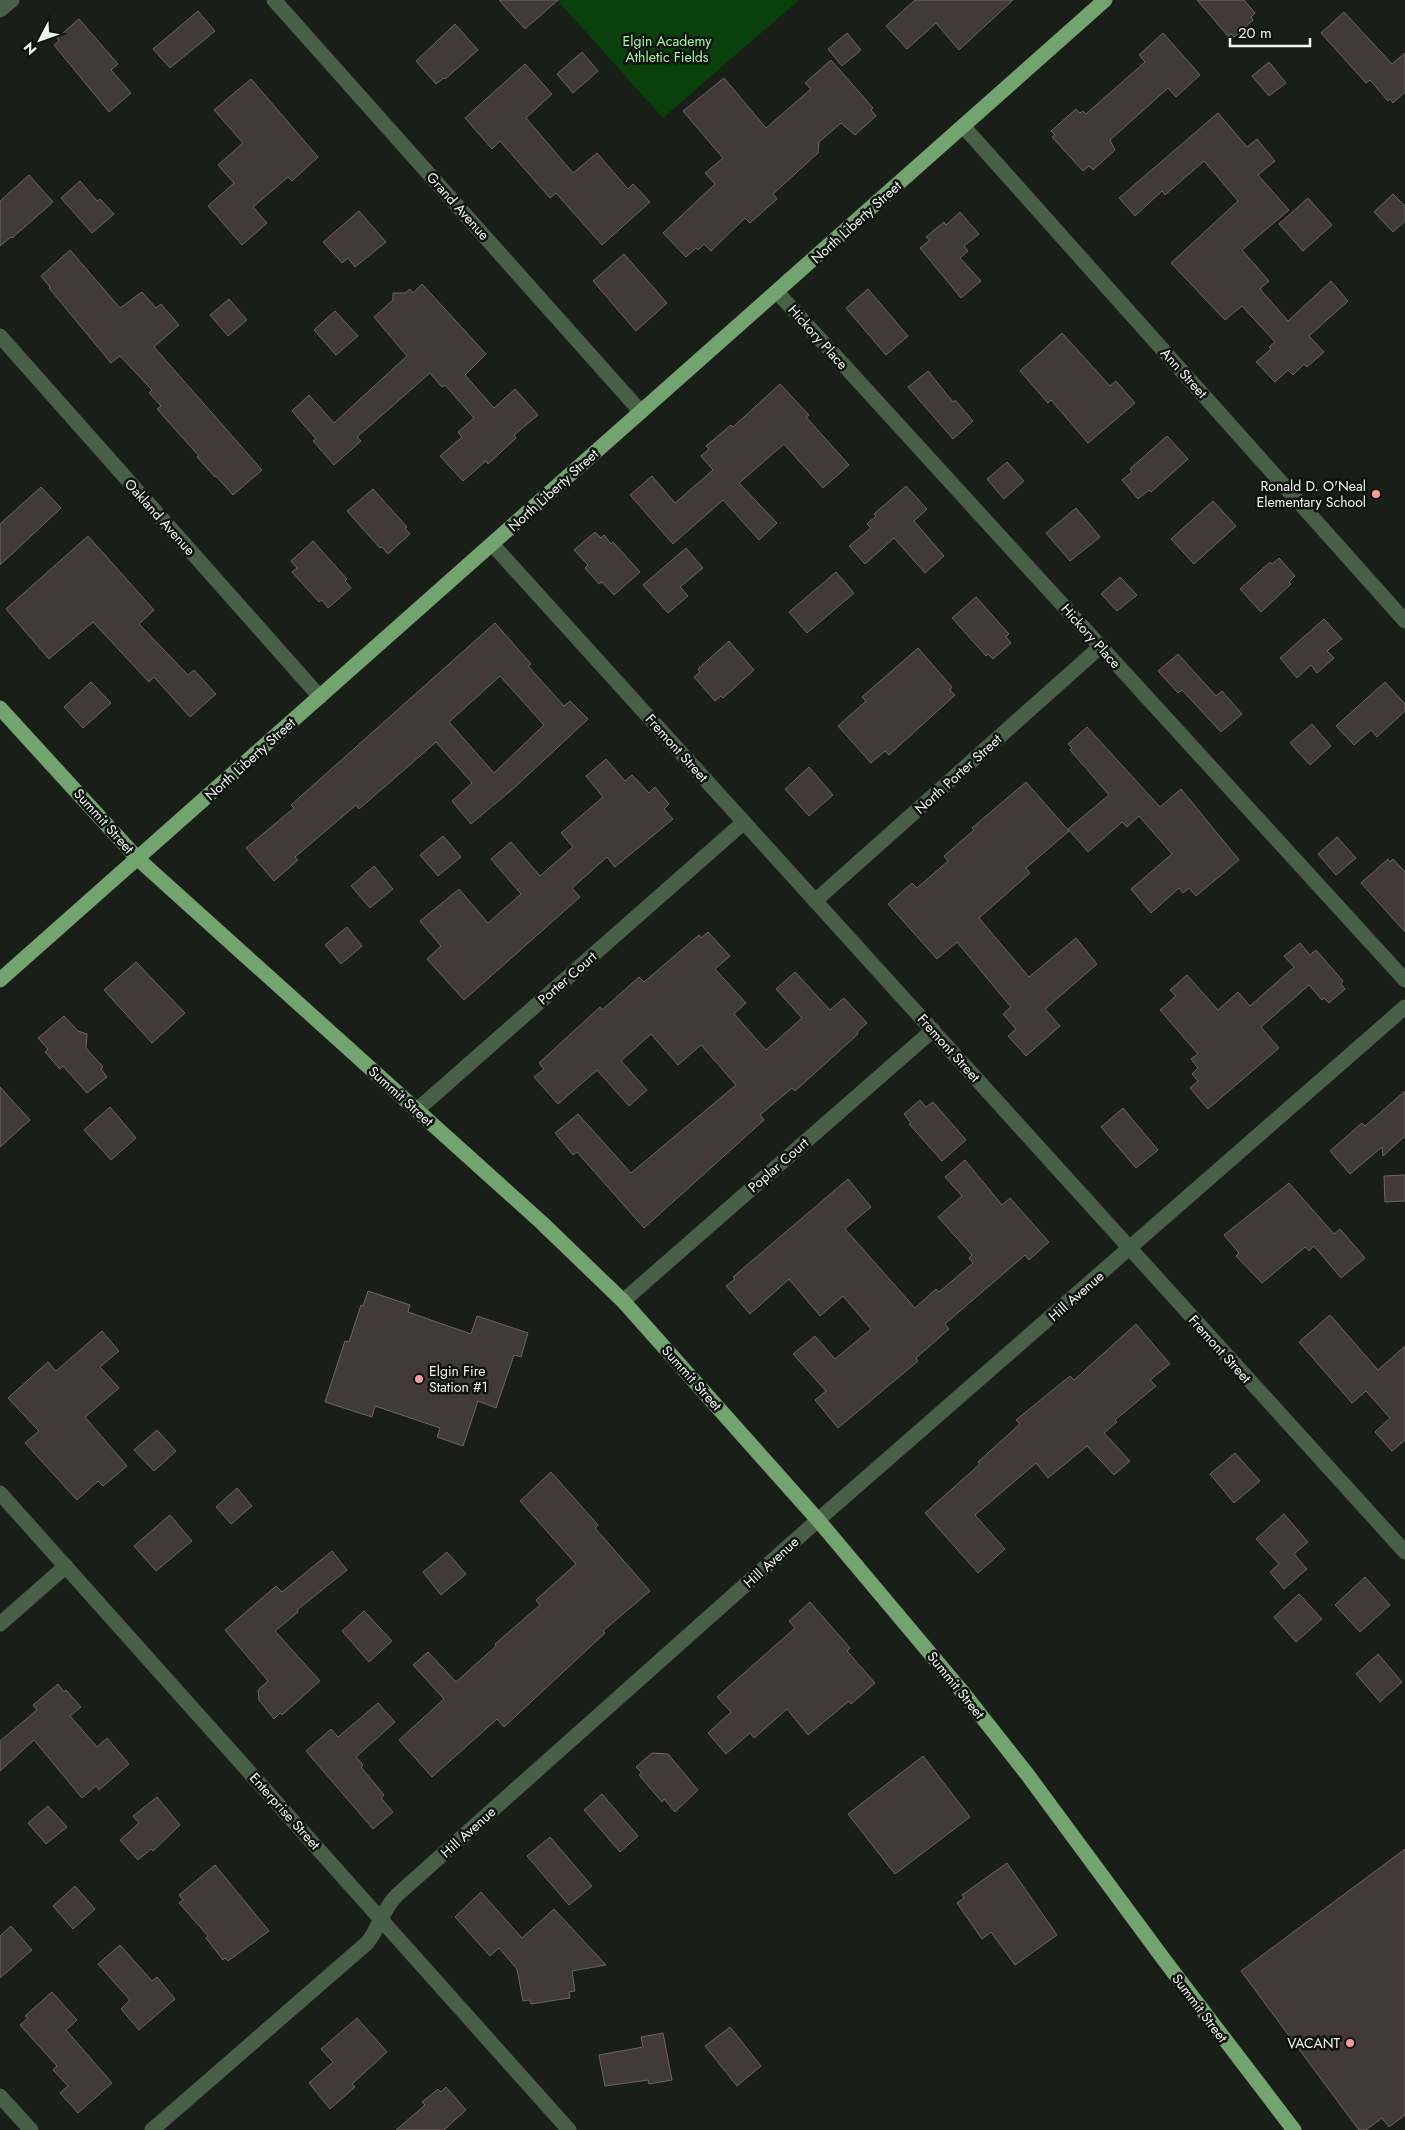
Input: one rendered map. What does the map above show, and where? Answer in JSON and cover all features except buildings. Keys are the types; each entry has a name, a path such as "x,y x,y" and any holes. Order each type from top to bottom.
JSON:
{"main road":[{"name":"North Liberty Street","path":"0,980 1104,0"},
{"name":"Summit Street","path":"0,708 138,859 541,1222 624,1300 818,1520 1027,1774 1165,1961 1294,2130"}],"street":[{"path":"0,10 12,0"},
{"name":"Grand Avenue","path":"274,0 641,412"},
{"name":"Ann Street","path":"963,126 1405,621"},
{"name":"Hickory Place","path":"777,292 1405,980"},
{"name":"Oakland Avenue","path":"0,336 320,697"},
{"name":"Fremont Street","path":"492,544 933,1030 1129,1250 1405,1552"},
{"name":"North Porter Street","path":"815,901 1100,647"},
{"name":"Porter Court","path":"417,1110 744,822"},
{"name":"Hill Avenue","path":"152,2130 367,1943 376,1930 387,1906 397,1895 818,1520 1129,1250 1405,1006"},
{"name":"Poplar Court","path":"624,1300 933,1030"},
{"name":"Enterprise Street","path":"0,1493 569,2130"},
{"path":"0,1624 66,1566"},
{"path":"0,2096 31,2130"}],"green space":[{"name":"Elgin Academy Athletic Fields","path":"557,0 799,0 663,118"}],"place":[{"name":"Ronald D. O'Neal Elementary School","path":"1376,494"},
{"name":"Elgin Fire Station #1","path":"419,1379"},
{"name":"VACANT","path":"1350,2043"}]}
